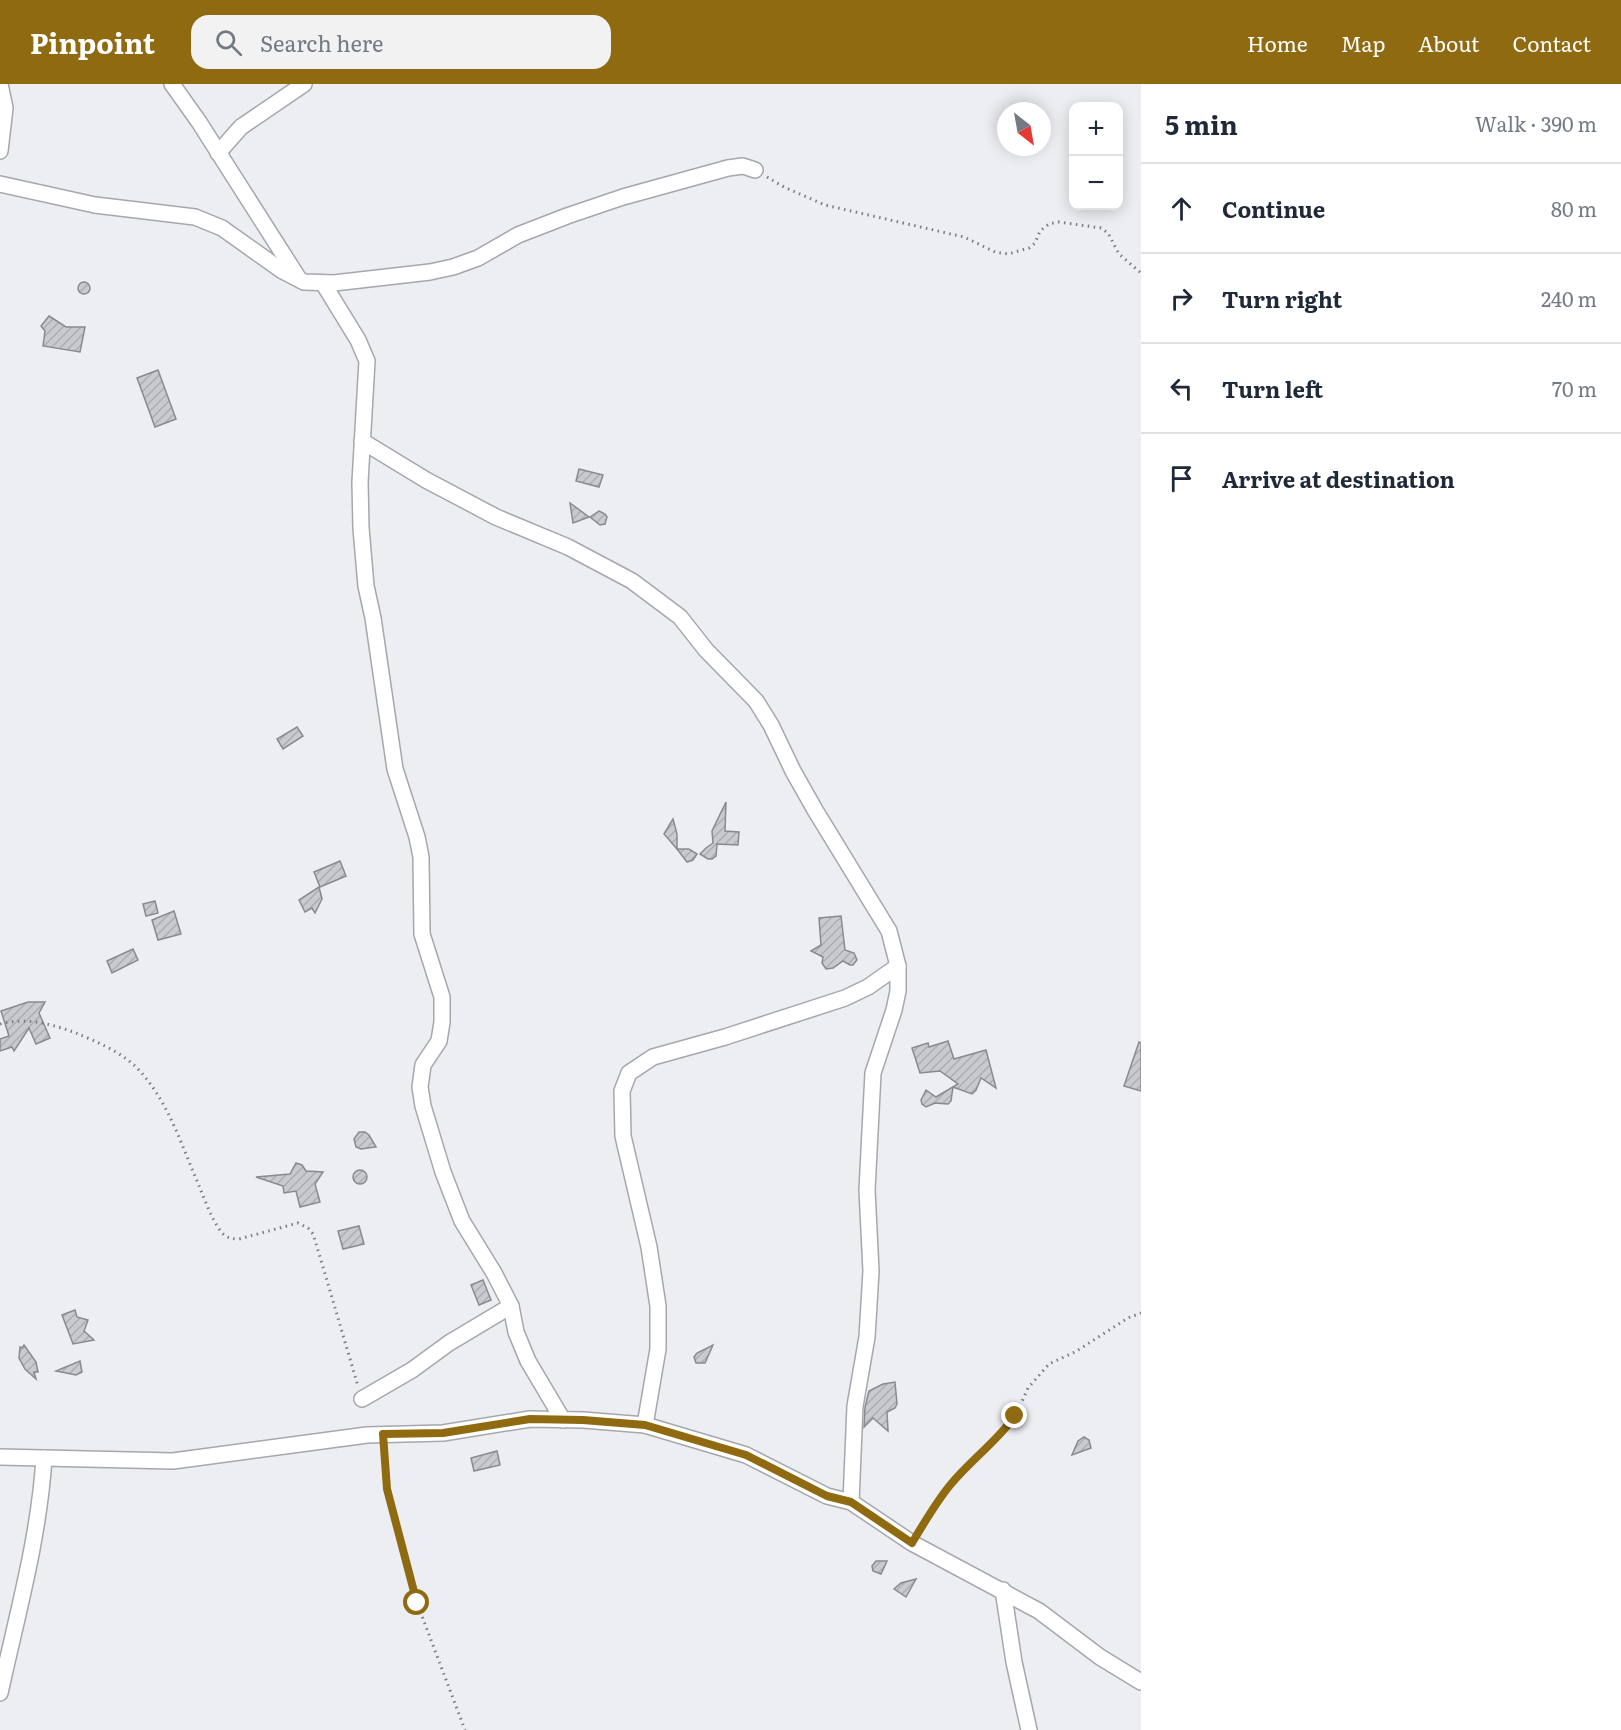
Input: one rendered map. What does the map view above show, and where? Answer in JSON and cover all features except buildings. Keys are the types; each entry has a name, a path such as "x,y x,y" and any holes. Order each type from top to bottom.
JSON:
{"street":[{"path":"0,84 4,108 0,151"},
{"path":"172,84 299,279"},
{"path":"218,153 242,127 304,84"},
{"path":"0,184 94,205 195,218 222,228 281,270 304,282 334,283 430,272 453,267 478,258 518,234 623,197 728,168 743,166 755,170"},
{"path":"323,283 367,361 362,441 361,528 366,586 373,618 395,769 417,837 421,857 422,934 442,997 439,1041 423,1065 420,1087 423,1106 443,1172 462,1221 511,1306 516,1332 528,1362 563,1420"},
{"path":"362,441 426,480 496,518 568,547 632,581 680,617 706,650 756,701 815,810 889,932 898,966 898,991 873,1073 867,1190 871,1271 867,1337 855,1406 851,1502"},
{"path":"645,1425 658,1349 658,1306 649,1247 623,1136 622,1091 629,1073 653,1057 725,1037 845,998 868,987 898,966"},
{"path":"362,1400 511,1306"},
{"path":"0,1457 173,1461 383,1434 443,1433 530,1419 645,1425 746,1455 827,1496 851,1502 912,1543 1040,1611 1100,1657 1141,1682"},
{"path":"0,1693 34,1543 44,1458"},
{"path":"1003,1590 1014,1662 1029,1730"}],"path":[{"path":"755,170 784,187 825,205 964,237 995,252 1008,254 1029,248 1035,243 1040,231 1049,224 1059,222 1101,228 1108,232 1119,254 1141,273"},
{"path":"0,1024 32,1021 59,1027 80,1035 135,1066 162,1102 210,1214 223,1235 230,1239 239,1239 298,1223 308,1228 313,1234 362,1400"},
{"path":"912,1543 950,1485 978,1455 1000,1437 1028,1388 1048,1364 1075,1352 1128,1318 1141,1313"},
{"path":"383,1434 387,1489 417,1603 465,1730"}],"route":[{"path":"417,1603 387,1489 383,1434 443,1433 530,1419 645,1425 746,1455 827,1496 851,1502 912,1543 950,1485 978,1455 1000,1437 1015,1416"}]}
